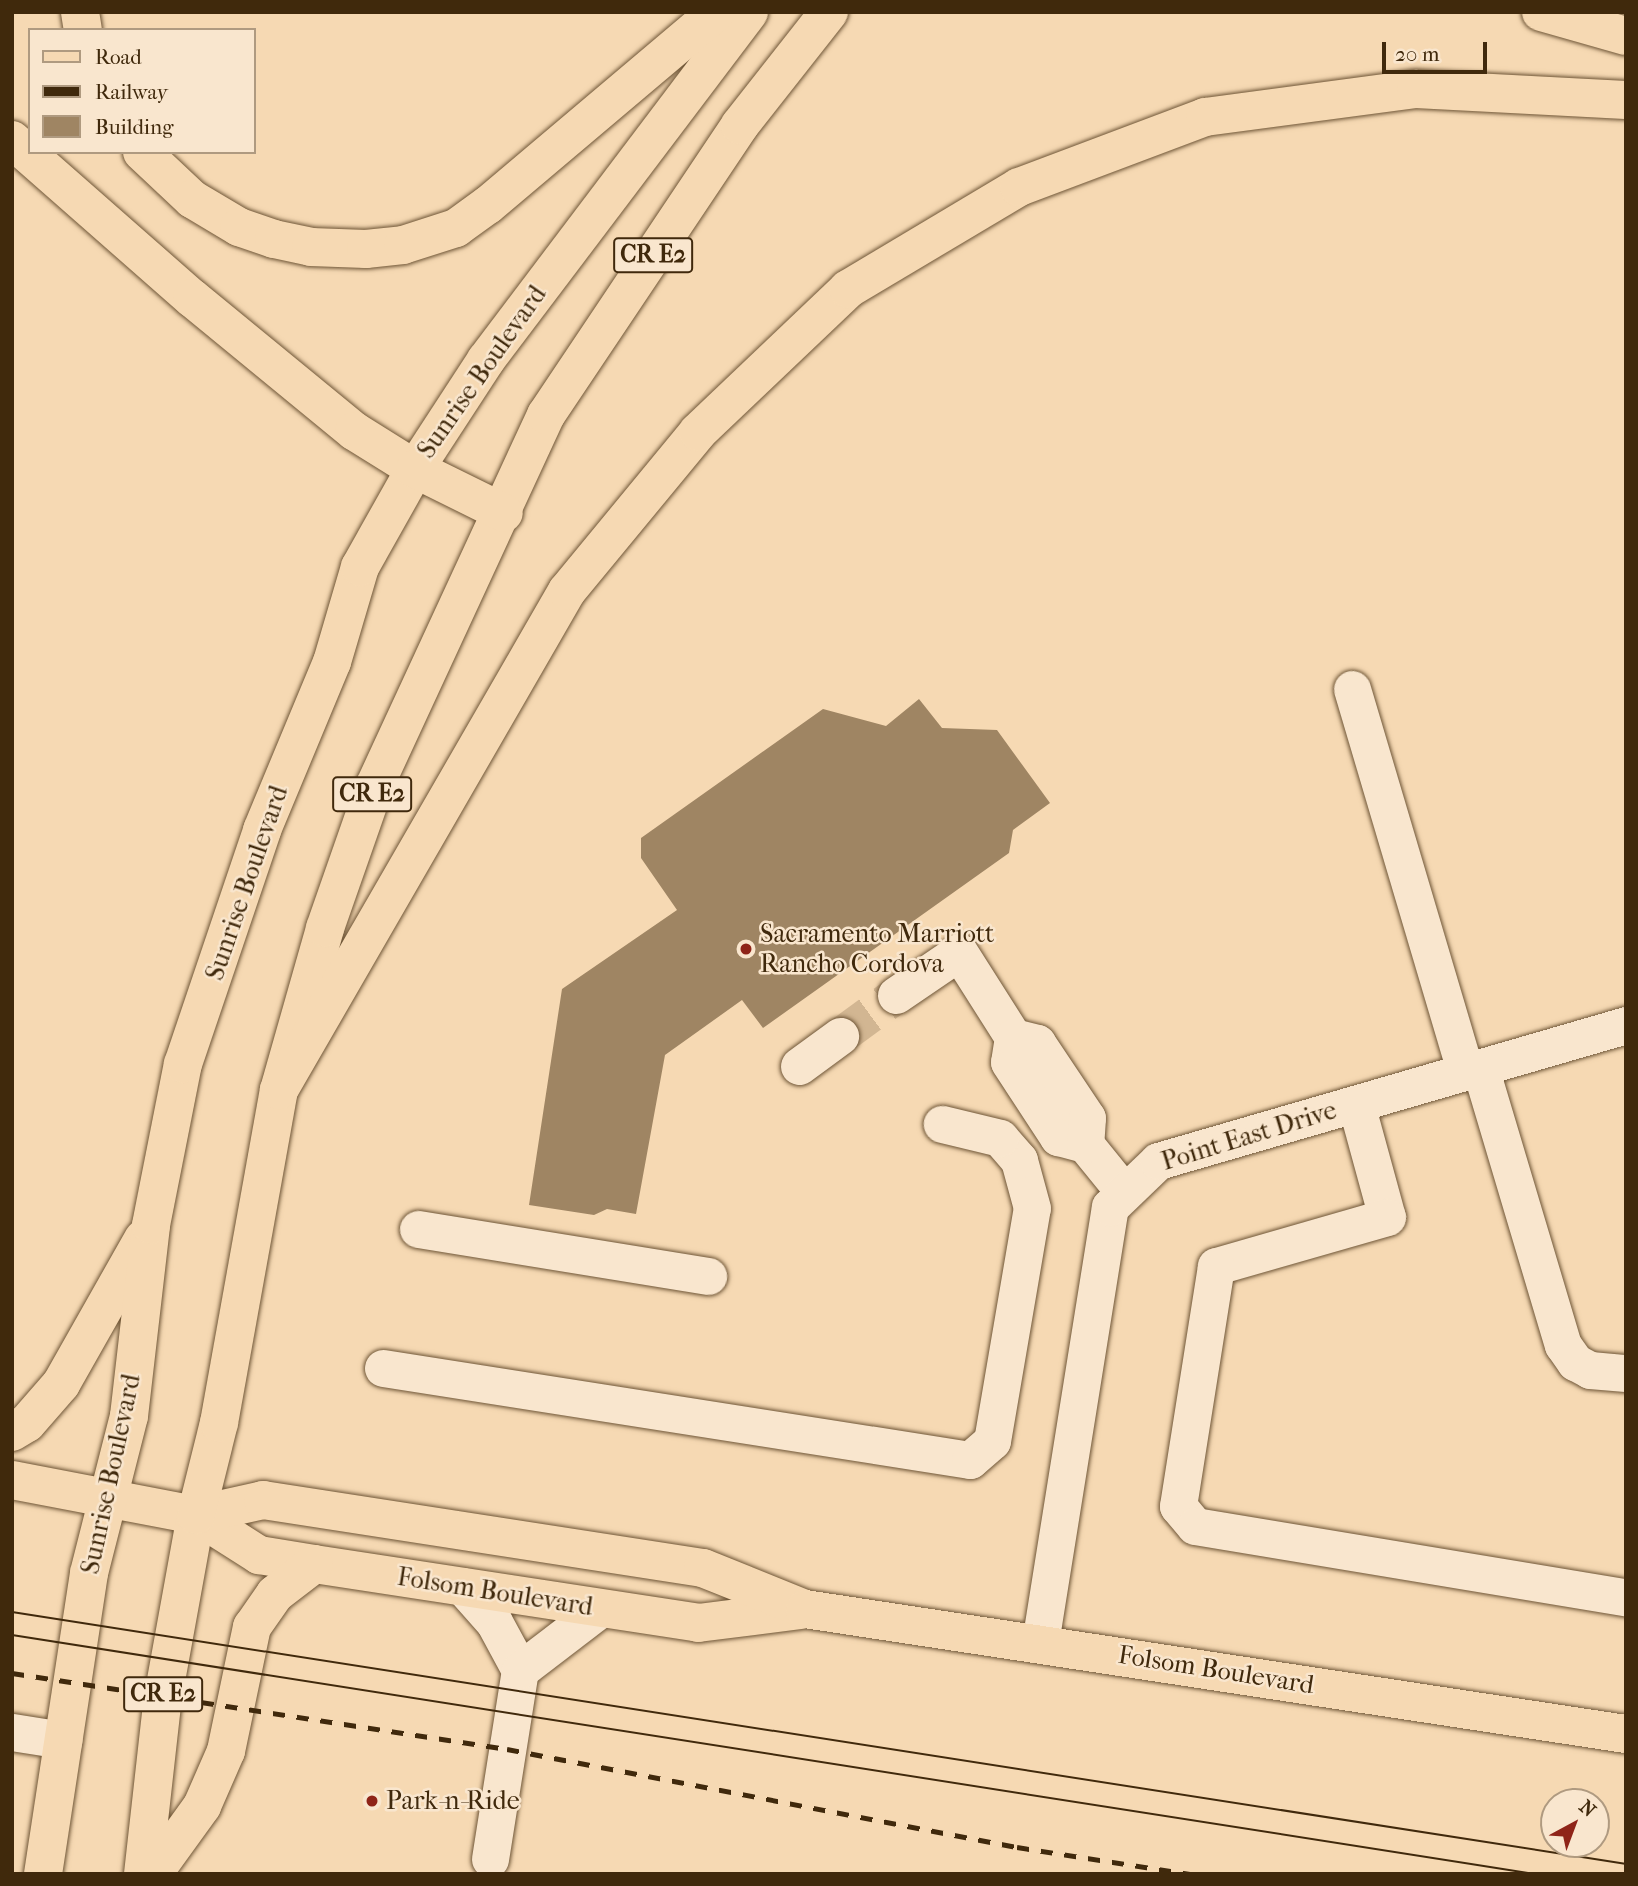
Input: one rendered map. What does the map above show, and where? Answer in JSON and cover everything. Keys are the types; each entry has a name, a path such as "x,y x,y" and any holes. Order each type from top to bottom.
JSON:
{"main road":[{"path":"144,154 192,199 239,227 274,239 352,249 403,244 456,229 716,12"},
{"name":"Sunrise Boulevard","path":"43,1874 89,1573 129,1416 151,1225 183,1064 262,830 332,662 360,567 415,469 495,349 749,12"},
{"name":"CR E2","path":"144,1874 163,1697 196,1516 219,1423 279,1090 325,928 375,785 504,513 546,415 740,125 829,12"},
{"path":"1541,12 1626,36"},
{"path":"279,1090 567,591 698,432 848,289 1019,187 1205,117 1416,89 1626,100"},
{"path":"12,140 192,298 354,431 415,469 504,513"},
{"path":"12,1432 27,1423 61,1384 151,1225"},
{"name":"Folsom Boulevard","path":"12,1480 196,1516 259,1555 314,1564 698,1623 805,1609"},
{"name":"Folsom Boulevard","path":"196,1516 263,1500 703,1568 805,1609 1626,1734"},
{"path":"153,1874 202,1806 226,1751 252,1628 275,1594 314,1564"}],"street":[{"path":"1352,689 1472,1069 1563,1345 1576,1362 1590,1370 1626,1373"},
{"path":"896,995 959,952 1013,1037 1009,1062 1058,1137 1085,1144 1124,1192"},
{"name":"Point East Drive","path":"1040,1643 1110,1207 1124,1192 1158,1161 1626,1025"},
{"path":"799,1066 840,1036"},
{"path":"1356,1104 1387,1217 1216,1266 1178,1506 1195,1525 1626,1597"},
{"path":"383,1368 970,1460 992,1441 1032,1208 1019,1160 1000,1138 942,1124"},
{"path":"418,1229 708,1276"},
{"path":"462,1586 494,1622 520,1670 491,1859"},
{"path":"520,1670 601,1608"},
{"path":"12,1732 63,1740"}],"building":[{"name":"Sacramento Marriott Rancho Cordova","path":"919,699 942,728 997,730 1050,803 1013,830 1009,853 763,1028 742,1000 665,1055 636,1214 607,1209 594,1215 529,1205 562,989 677,910 641,858 641,838 823,709 886,726"}],"tunnel":[{"path":"840,1036 896,995"}],"tram line":[{"path":"12,1612 1626,1864"},
{"path":"12,1635 1534,1874"}],"railway":[{"path":"12,1673 507,1749 1017,1847 1190,1874"}],"place":[{"name":"Sacramento Marriott Rancho Cordova","path":"746,949"},
{"name":"Park-n-Ride","path":"372,1801"}]}
